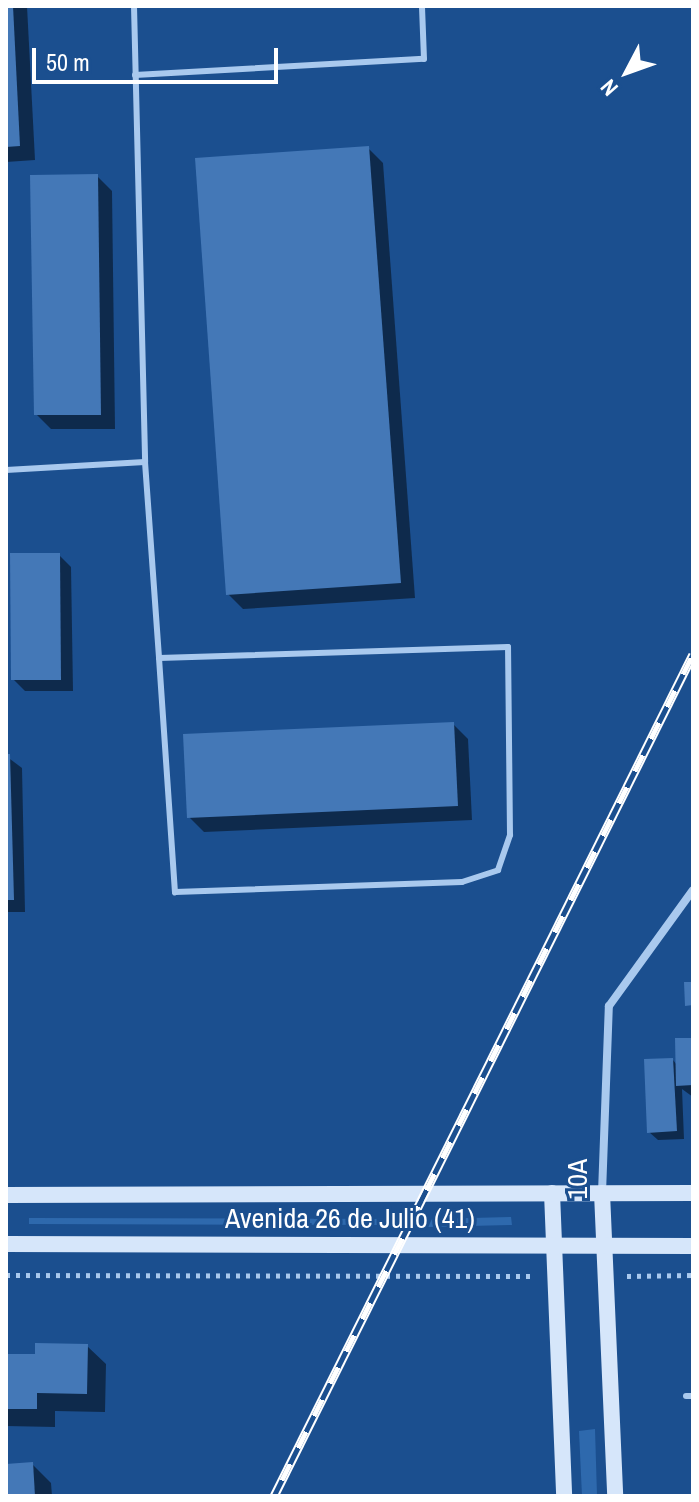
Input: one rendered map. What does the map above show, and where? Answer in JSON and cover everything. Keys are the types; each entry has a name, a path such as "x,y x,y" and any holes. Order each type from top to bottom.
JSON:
{"main road":[{"name":"10A","path":"552,1193 564,1496"},
{"name":"10A","path":"602,1193 615,1496"},
{"name":"Avenida 26 de Julio (41)","path":"6,1195 693,1193"},
{"name":"Avenida 26 de Julio (41)","path":"6,1244 693,1246"}],"street":[{"name":"10A","path":"602,1193 609,1006 693,890"}],"lane":[{"path":"134,6 145,462 175,892 462,882 498,870 510,835 508,647 159,658"},
{"path":"135,75 424,59 422,6"},
{"path":"6,470 145,462"}],"path":[{"path":"6,1275 556,1277"}],"shaded area":[{"path":"511,1217 512,1225 428,1227 432,1219"},
{"path":"29,1218 397,1219 392,1225 29,1224"},
{"path":"595,1429 597,1496 582,1496 579,1431"}],"building":[{"path":"6,6 13,6 20,146 6,147"},
{"path":"369,146 401,583 226,595 195,158"},
{"path":"98,174 101,415 34,415 30,175"},
{"path":"10,553 60,553 61,680 11,680"},
{"path":"454,722 458,806 187,818 183,734"},
{"path":"6,754 10,754 14,900 6,900"},
{"path":"684,982 693,982 693,1005 685,1006"},
{"path":"675,1038 693,1038 693,1085 676,1086"},
{"path":"673,1058 677,1131 647,1133 644,1059"},
{"path":"35,1343 88,1344 87,1394 37,1393 37,1409 6,1409 6,1354 35,1354"},
{"path":"33,1462 35,1496 6,1496 6,1464"}],"railway":[{"path":"274,1496 693,654"}]}
